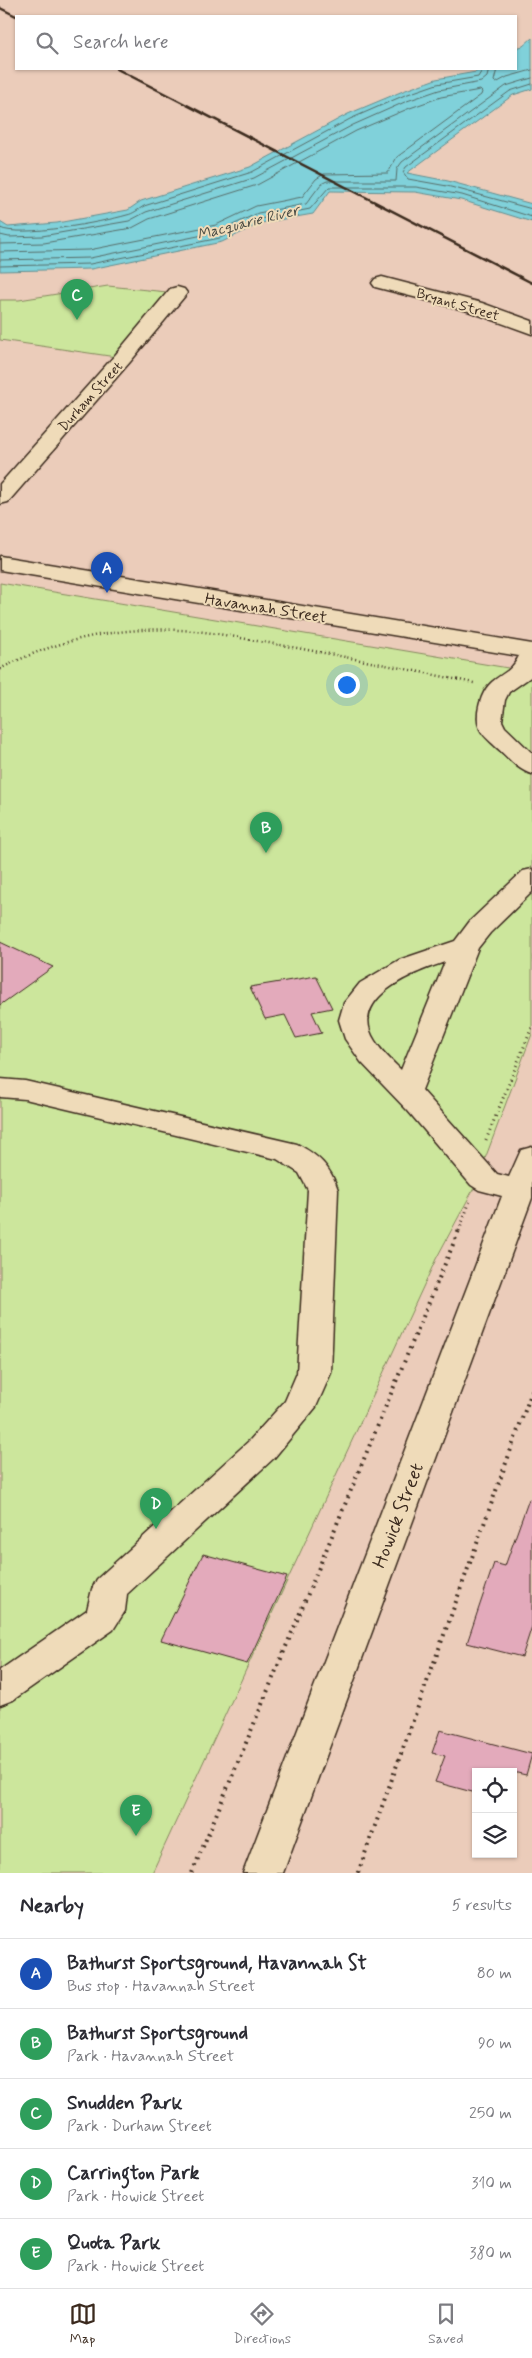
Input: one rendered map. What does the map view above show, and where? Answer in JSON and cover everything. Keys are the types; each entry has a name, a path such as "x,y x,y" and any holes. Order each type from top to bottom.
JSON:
{"street":[{"name":"Bryant Street","path":"382,283 475,307 532,328"},
{"name":"Durham Street","path":"0,497 123,358 177,293"},
{"name":"Havannah Street","path":"0,563 532,652"},
{"path":"532,652 522,673 499,688 490,714 494,730 532,766"},
{"path":"407,1091 465,947 480,927 532,877"},
{"path":"465,947 429,958 386,977 368,990 358,1006 354,1022 358,1038 370,1053 407,1091 474,1168 485,1180 521,1206"},
{"path":"0,1088 25,1090 286,1151 306,1161 316,1170 323,1190 314,1373 299,1407 262,1450 110,1589 107,1611 100,1620 0,1690"},
{"name":"Howick Street","path":"263,1873 521,1206 532,1157"}],"path":[{"path":"0,669 23,655 78,638 106,633 145,630 195,631 327,653 499,688"},
{"path":"192,1873 468,1209 474,1168 532,1027"},
{"path":"358,1873 532,1391"}],"green space":[{"path":"108,286 177,293 123,358 0,340 0,300 19,300"},
{"path":"0,583 532,672 532,1034 474,1188 436,1259 152,1873 0,1873"}],"water":[{"name":"Macquarie River","path":"532,38 532,89 513,95 407,173 448,181 532,204 532,222 461,200 415,192 330,191 313,214 261,223 222,242 91,269 0,271 0,222 8,227 57,223 128,210 141,201 250,167 348,114 436,79 479,70 517,70 517,48 523,46"}],"building":[{"path":"0,942 53,967 0,1005"},
{"path":"316,976 332,1008 312,1012 322,1033 296,1038 285,1015 265,1019 250,987"},
{"path":"529,1499 532,1500 532,1626 522,1657 467,1643 494,1563 505,1566"},
{"path":"203,1554 287,1577 247,1664 161,1640"},
{"path":"440,1730 532,1754 526,1775 517,1773 517,1768 472,1768 472,1792 435,1782 445,1756 432,1753"}],"railway":[{"path":"0,8 15,16"},
{"path":"119,70 532,283"}],"place":[{"name":"Snudden Park","path":"77,320"},
{"name":"Bathurst Sportsground, Havannah St","path":"107,593"},
{"name":"Bathurst Sportsground","path":"266,853"},
{"name":"Carrington Park","path":"156,1529"},
{"name":"Quota Park","path":"136,1836"}]}
